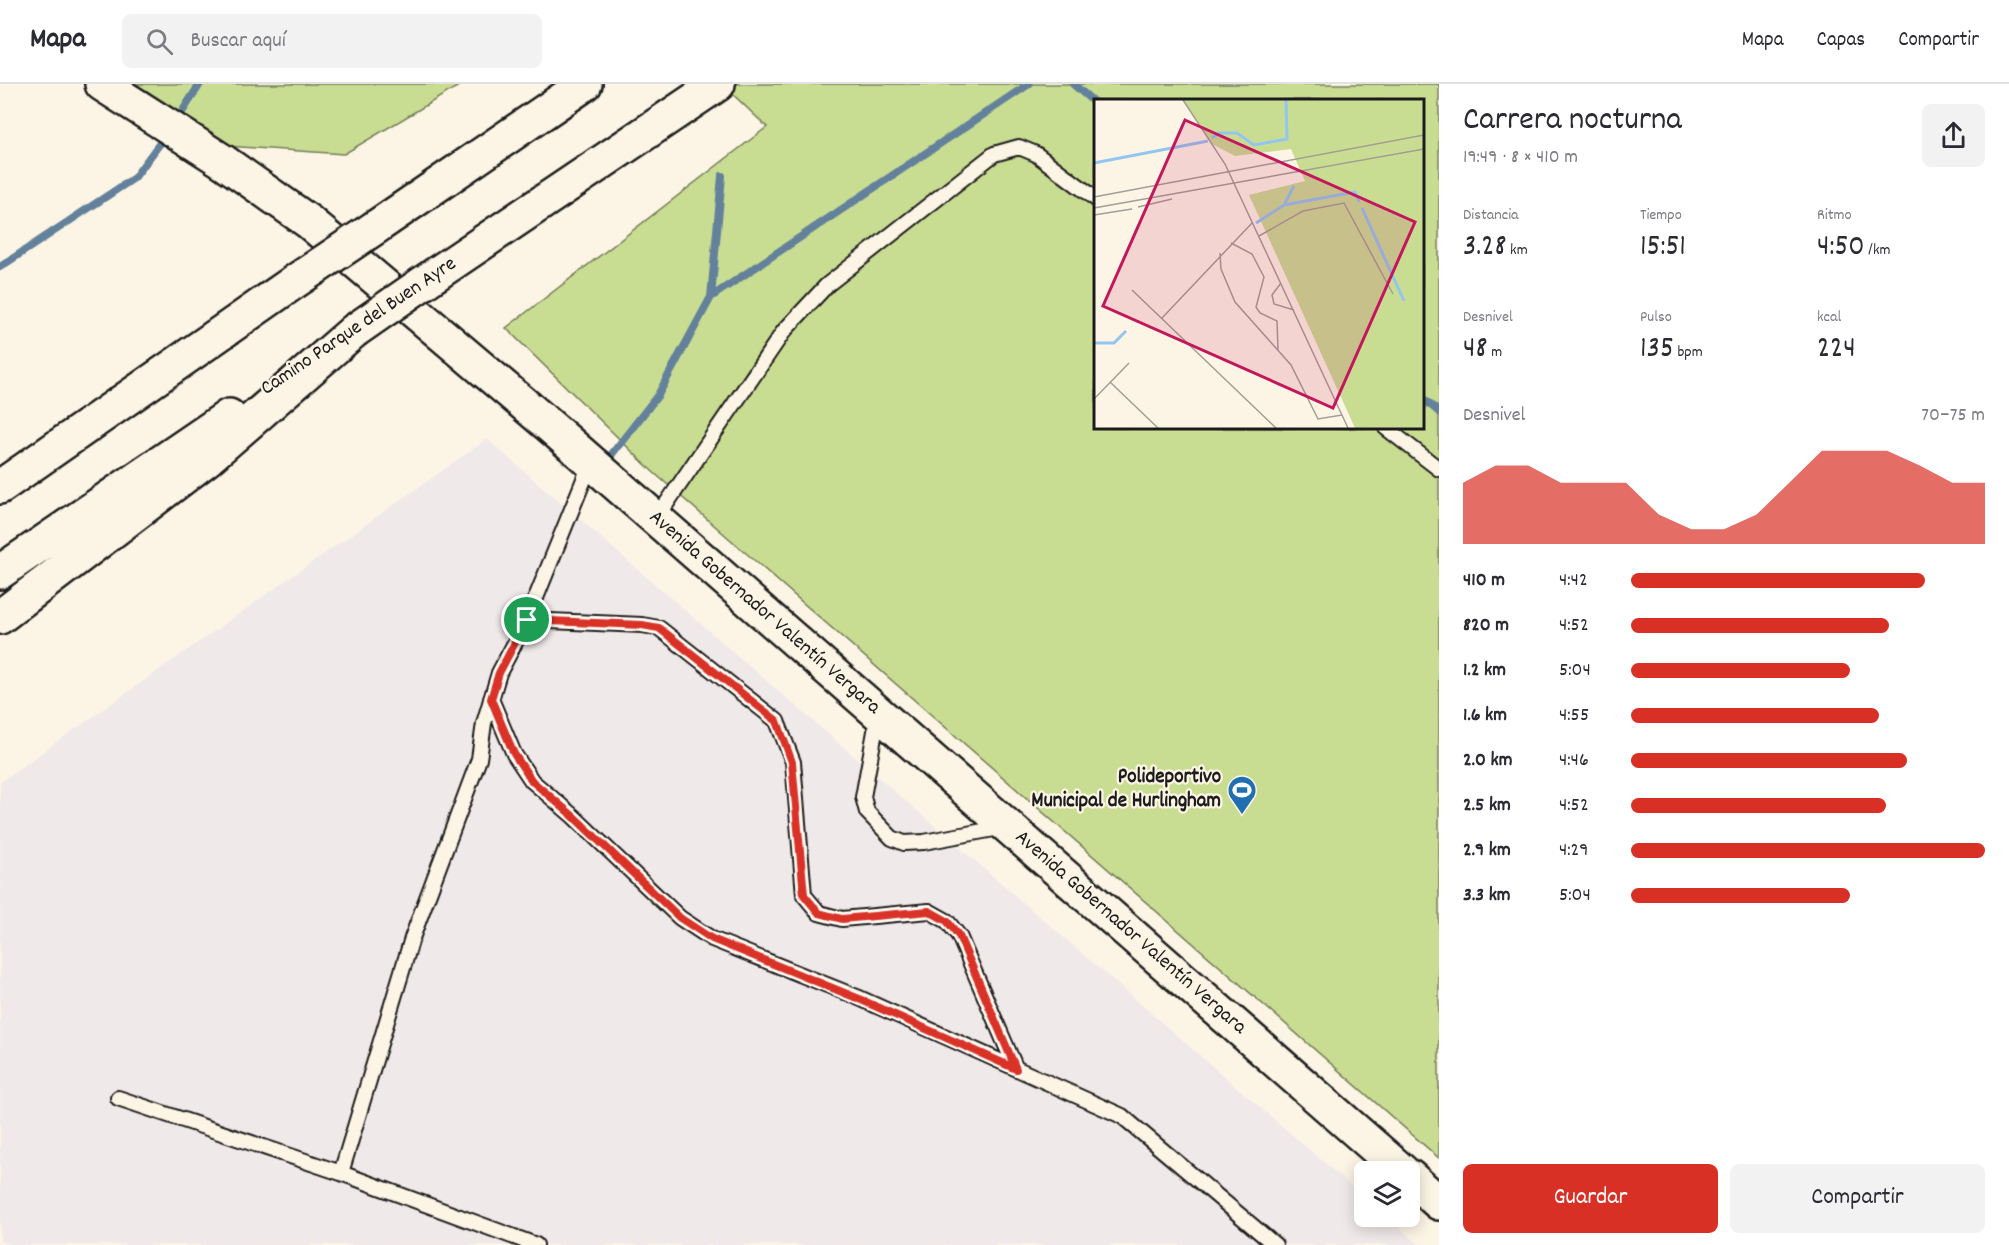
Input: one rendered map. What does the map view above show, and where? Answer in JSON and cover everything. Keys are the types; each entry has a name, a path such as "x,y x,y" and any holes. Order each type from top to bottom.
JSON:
{"main road":[{"name":"Avenida Gobernador Valentín Vergara","path":"102,84 196,144 309,222 591,462 1390,1161"},
{"path":"0,487 294,282 585,84"},
{"name":"Camino Parque del Buen Ayre","path":"0,572 718,84"},
{"path":"0,617 206,460 354,331"},
{"path":"0,480 73,435"},
{"path":"1420,1186 1439,1203"}],"lane":[{"path":"656,519 784,332 827,285 994,154 1019,147 1036,154 1094,198"},
{"path":"1387,429 1439,469"},
{"path":"340,1173 412,938 479,759 484,723 499,673 527,620 591,462"},
{"path":"527,620 642,625 659,628 777,721 792,762 804,895 819,913 842,919 929,911 947,921 959,936 1016,1069"},
{"path":"491,699 514,754 532,781 573,816 680,918 712,939 857,998 1122,1116 1275,1245"},
{"path":"878,713 863,797 867,812 892,838 904,843 924,842 1008,826"},
{"path":"118,1098 340,1173 536,1245"}],"shaded area":[{"path":"487,439 1354,1188 1354,1227 1399,1227 1420,1245 11,1245 0,1241 0,782"}],"green space":[{"path":"102,84 462,84 344,154 197,144"},
{"name":"Polideportivo Municipal de Hurlingham","path":"722,84 1439,84 1439,1158 652,471 506,328 767,127"}],"waterway":[{"path":"175,123 200,84"},
{"path":"711,297 1029,84"},
{"path":"1073,84 1094,102"},
{"path":"0,267 134,178 166,135"},
{"path":"608,459 658,395 711,297 722,176"},
{"path":"1424,400 1439,412"}],"place":[{"name":"Polideportivo Municipal de Hurlingham","path":"1242,816"}],"route":[{"path":"527,620 642,625 659,628 777,721 792,762 804,895 819,913 842,919 929,911 947,921 959,936 1016,1069 857,998 712,939 680,918 573,816 532,781 514,754 491,699 499,673 527,620"}]}
